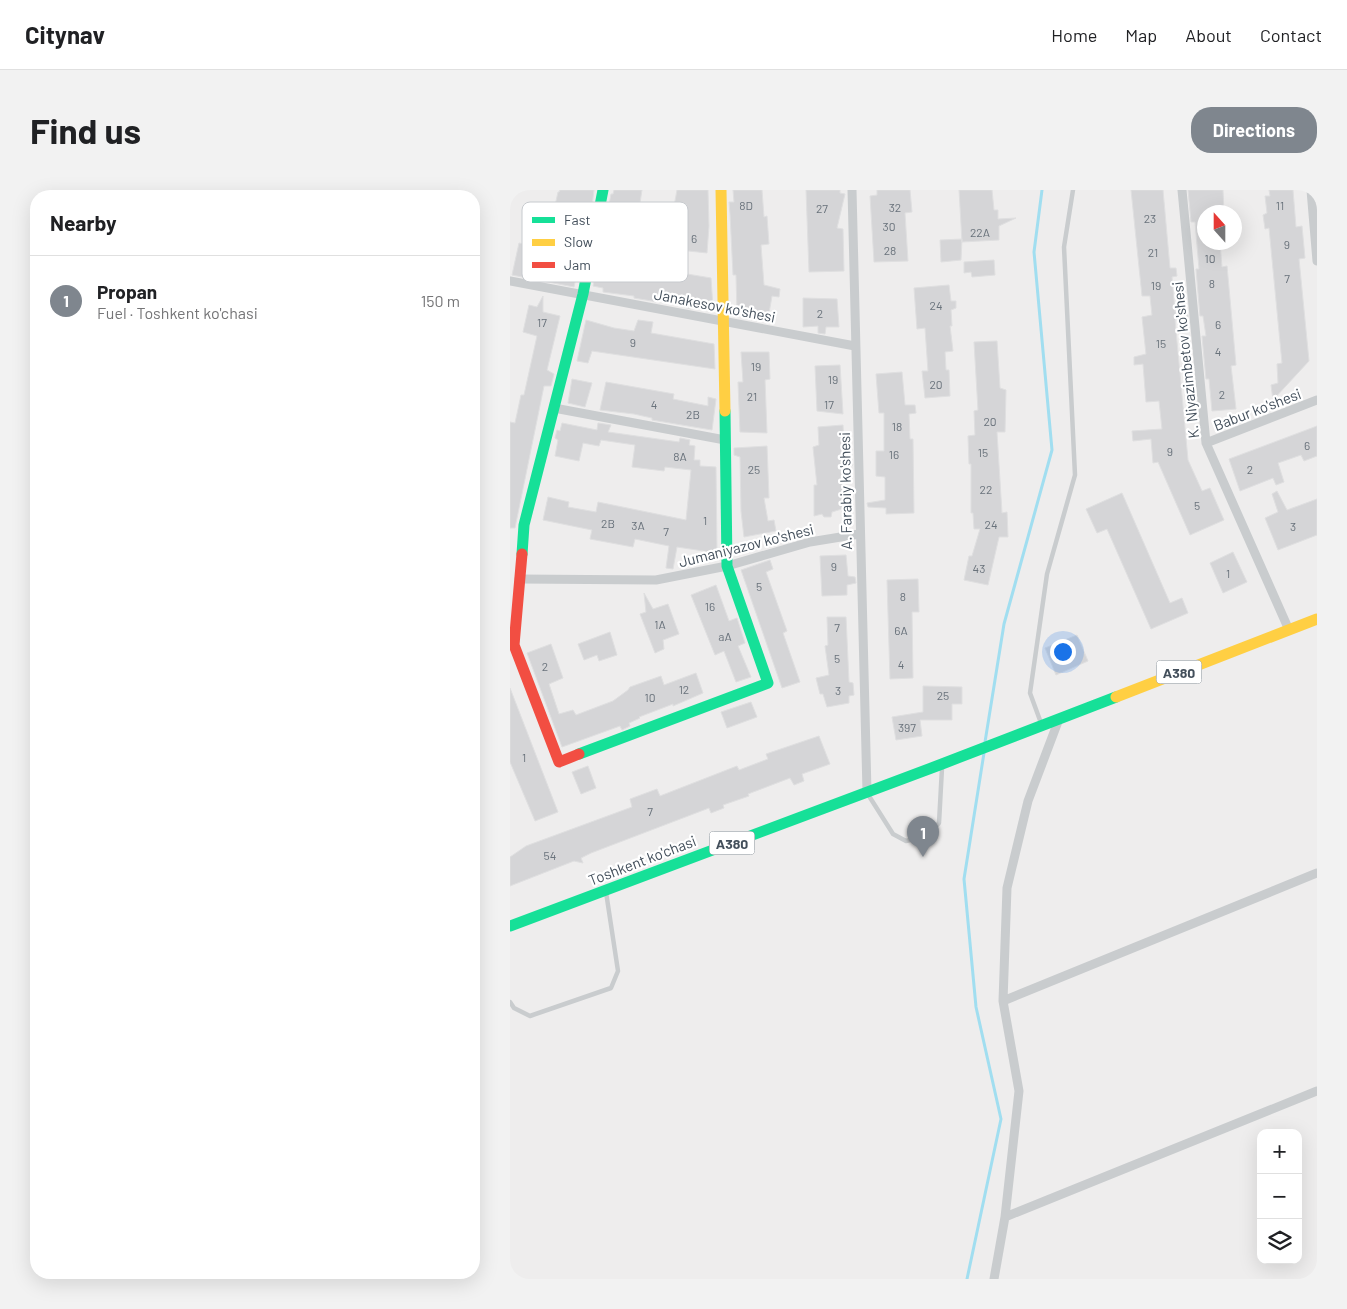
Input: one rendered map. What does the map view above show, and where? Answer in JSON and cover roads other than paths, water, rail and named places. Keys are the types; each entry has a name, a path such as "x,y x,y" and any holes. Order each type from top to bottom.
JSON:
{"main road":[{"path":"585,282 524,525 512,646 559,762 768,683 727,566 722,190"},
{"name":"A380","path":"948,762 1317,619"},
{"name":"Toshkent ko'chasi","path":"510,926 948,762"}],"street":[{"name":"A. Farabiy ko'shesi","path":"852,190 859,534 867,792"},
{"name":"K. Niyazimbetov ko'shesi","path":"1182,190 1206,443 1289,630"},
{"path":"1311,190 1317,261"},
{"name":"Janakesov ko'shesi","path":"510,281 855,346"},
{"name":"Babur ko'shesi","path":"1206,443 1317,400"},
{"path":"554,408 725,440"},
{"name":"Jumaniyazov ko'shesi","path":"519,579 656,580 727,566 810,542 859,534"},
{"path":"994,1279 1005,1217 1019,1091 1003,1001 1007,888 1028,801 1059,719"},
{"path":"1003,1001 1317,873"},
{"path":"1005,1217 1317,1091"}],"lane":[{"path":"1042,726 1030,693 1047,574 1075,475 1064,246 1073,190"},
{"path":"867,792 893,834 906,841 927,836 939,823 948,762"},
{"path":"510,1002 514,1008 530,1016 611,988 618,971 606,890"}],"waterway":[{"path":"985,742 1004,624 1052,450 1034,252 1042,190"},
{"path":"967,1279 1001,1119 976,1007 964,879 984,753"}],"place":[{"name":"Propan","path":"923,857"}]}
